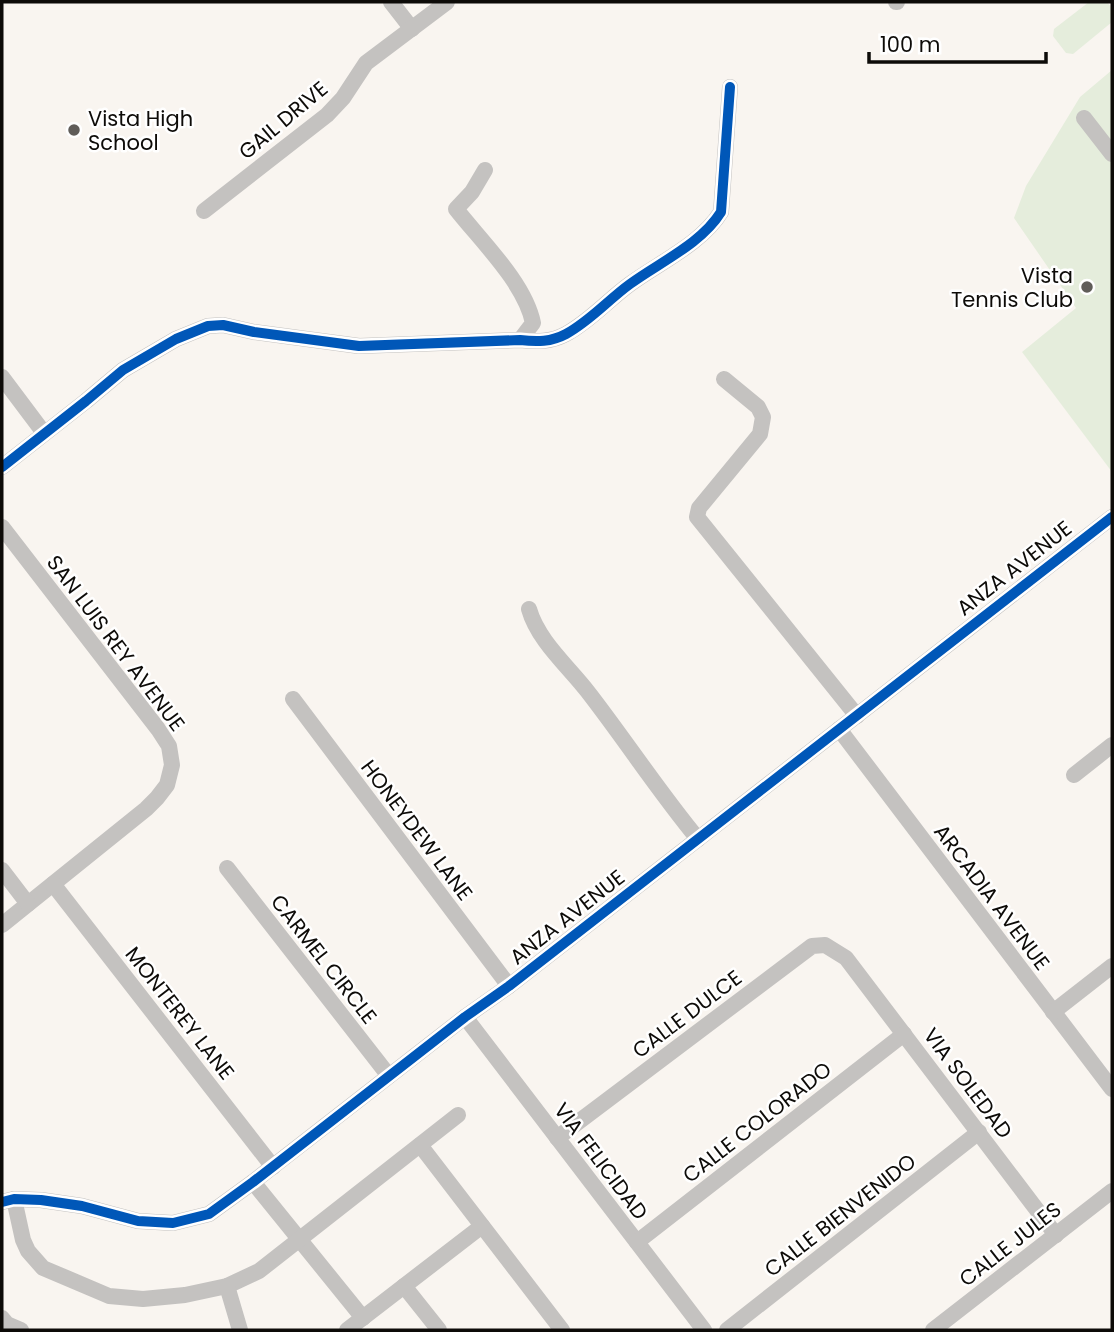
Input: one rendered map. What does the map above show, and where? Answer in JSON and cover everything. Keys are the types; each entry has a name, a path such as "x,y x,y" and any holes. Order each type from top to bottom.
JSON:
{"street":[{"path":"391,2 412,29"},
{"name":"GAIL DRIVE","path":"204,211 327,115 343,98 354,77 366,63 447,2"},
{"path":"2,467 123,370 176,340 208,326 223,325 254,332 359,346 520,340 541,342 564,335 582,324 628,286 712,228 722,212 730,87"},
{"path":"1084,118 1112,154"},
{"path":"485,170 456,209 494,253 526,302 533,323 520,340"},
{"path":"2,377 44,433"},
{"path":"724,379 758,407 763,417 760,434 699,508 697,517 857,716"},
{"name":"ANZA AVENUE","path":"8,1201 72,1204 138,1221 173,1223 209,1214 509,986 1112,517"},
{"name":"SAN LUIS REY AVENUE","path":"2,527 158,729 169,746 172,765 167,785 146,810 2,925"},
{"path":"529,610 545,639 698,839"},
{"name":"HONEYDEW LANE","path":"293,699 509,986"},
{"name":"ARCADIA AVENUE","path":"839,729 1112,1089"},
{"path":"1074,775 1112,745"},
{"name":"CARMEL CIRCLE","path":"226,868 389,1076"},
{"path":"2,870 28,904"},
{"name":"MONTEREY LANE","path":"53,884 274,1167"},
{"name":"CALLE DULCE","path":"558,1138 812,946 825,945 846,958"},
{"name":"VIA SOLEDAD","path":"846,958 1056,1235"},
{"path":"1053,1012 1112,966"},
{"name":"VIA FELICIDAD","path":"465,1017 704,1330"},
{"name":"CALLE COLORADO","path":"637,1242 904,1034"},
{"path":"8,1201 23,1240 43,1268 108,1296 143,1299 185,1295 227,1286 259,1271 458,1115"},
{"name":"CALLE BIENVENIDO","path":"727,1330 979,1132"},
{"path":"421,1144 562,1330"},
{"path":"253,1182 363,1318"},
{"name":"CALLE JULES","path":"933,1330 1112,1191"},
{"path":"347,1330 482,1226"},
{"path":"227,1286 240,1330"},
{"path":"404,1286 439,1330"},
{"path":"2,1318 7,1324 21,1330"}],"green space":[{"path":"1089,2 1107,2 1112,8 1112,22 1073,54 1066,53 1053,36 1054,29"},
{"name":"Vista Tennis Club","path":"1112,70 1112,472 1022,352 1076,308 1014,218 1026,186 1080,97"}],"cycle path":[{"path":"2,467 123,370 176,339 208,326 223,325 254,332 359,346 538,341 555,339 566,334 630,284 703,234 721,212 730,87"},
{"path":"2,1202 14,1199 41,1200 82,1206 138,1221 173,1223 209,1214 509,986 1112,517"}],"place":[{"name":"Vista High School","path":"74,130"},
{"name":"Vista Tennis Club","path":"1087,287"}]}
